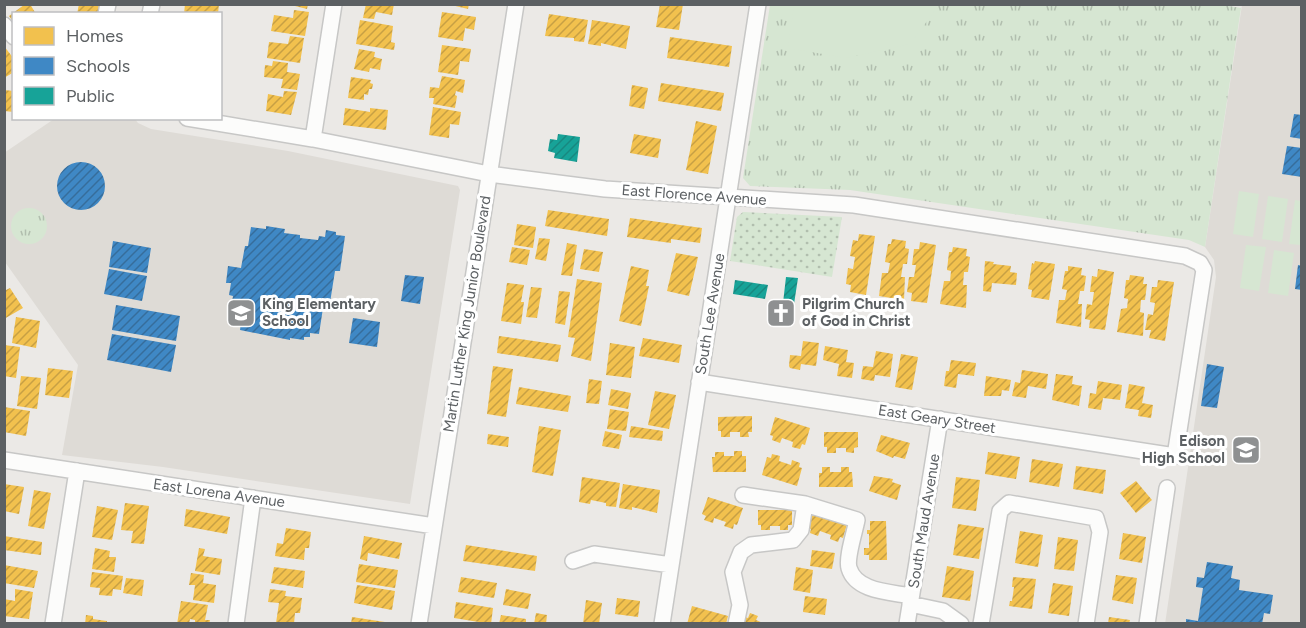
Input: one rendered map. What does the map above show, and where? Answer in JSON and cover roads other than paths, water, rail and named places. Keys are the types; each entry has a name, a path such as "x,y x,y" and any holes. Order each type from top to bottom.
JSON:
{"street":[{"path":"313,139 334,4"},
{"name":"Martin Luther King Junior Boulevard","path":"419,624 516,4"},
{"name":"South Lee Avenue","path":"662,624 758,4"},
{"name":"East Florence Avenue","path":"199,120 313,139 489,174 605,189 854,205 1185,256 1200,263 1204,270 1175,456"},
{"name":"East Geary Street","path":"699,382 1175,456"},
{"name":"South Maud Avenue","path":"907,624 940,419"},
{"name":"East Lorena Avenue","path":"4,460 434,526"},
{"path":"53,624 77,471"},
{"path":"1148,624 1167,488"},
{"path":"743,495 805,504 856,520 848,566 855,578 864,586 943,611 961,624"},
{"path":"236,624 253,498"},
{"path":"981,624 1000,511 1010,503 1095,518 1100,532 1086,624"},
{"path":"736,624 740,605 733,572 741,552 751,545 793,540 801,530 805,504"},
{"path":"573,561 594,554 671,566"}],"place":[{"name":"King Elementary School","path":"241,313"},
{"name":"Pilgrim Church of God in Christ","path":"781,313"},
{"name":"Edison High School","path":"1246,450"}]}
